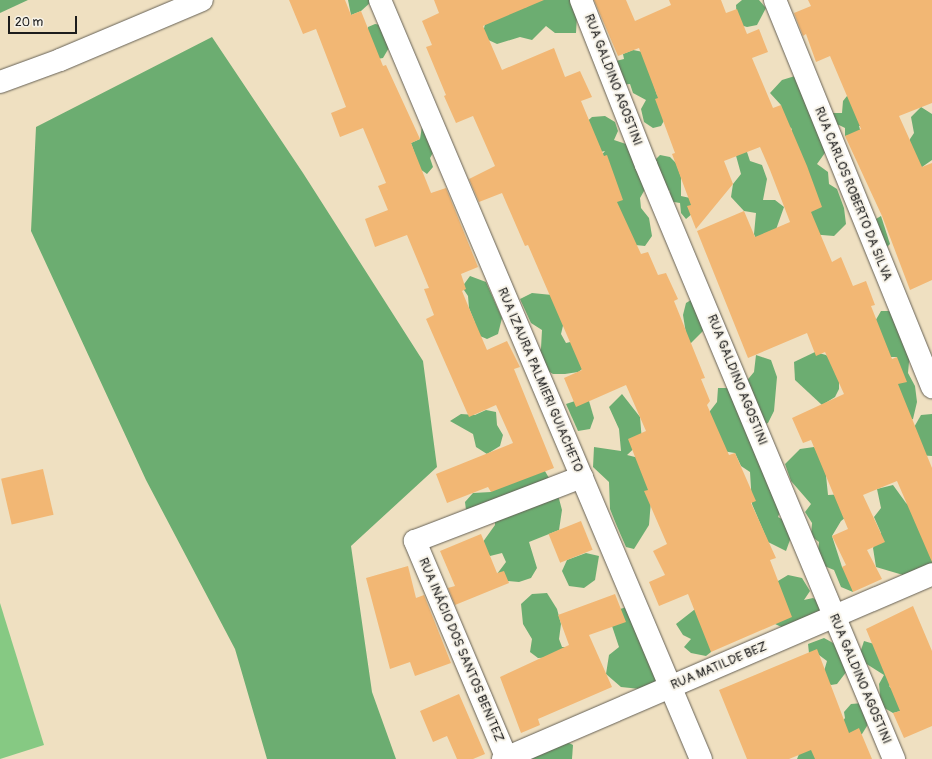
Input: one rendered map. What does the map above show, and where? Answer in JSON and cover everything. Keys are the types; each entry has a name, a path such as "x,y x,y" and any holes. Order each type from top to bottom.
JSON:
{"street":[{"path":"0,82 60,60 202,0"},
{"name":"RUA IZAURA PALMIERI GUIACHETO","path":"380,0 701,759"},
{"name":"RUA GALDINO AGOSTINI","path":"582,0 646,166 737,379 894,759"},
{"name":"RUA CARLOS ROBERTO DA SILVA","path":"775,0 932,387"},
{"name":"RUA INÁCIO DOS SANTOS BENITEZ","path":"506,759 415,541 582,477"},
{"name":"RUA MATILDE BEZ","path":"506,759 932,574"}],"green space":[{"path":"0,0 28,0 0,13"},
{"path":"348,0 371,0 371,2 361,11 351,15"},
{"path":"532,0 578,0 576,33 555,33 546,26 532,40 520,37 497,44 482,37 486,20 508,11 527,7"},
{"path":"742,0 759,0 766,8 757,25 747,27 737,24 736,5"},
{"path":"375,24 388,26 390,46 383,58 371,60 367,41 368,27"},
{"path":"212,37 303,173 423,361 437,467 351,546 372,692 396,759 267,759 235,649 146,480 31,231 36,127"},
{"path":"633,50 643,52 657,95 665,107 666,117 661,126 653,128 644,122 641,109 646,100 633,93 630,84 620,85 616,61 624,59 623,54"},
{"path":"795,76 827,150 817,164 828,172 829,184 837,189 844,208 846,224 834,236 810,234 790,134 792,129 782,120 781,105 770,93 782,80"},
{"path":"851,91 868,126 859,126 861,133 845,136 845,128 839,125 830,128 830,113 842,113 843,101"},
{"path":"921,107 932,114 932,160 922,167 915,164 908,151 910,139 914,133 911,117"},
{"path":"605,116 615,122 618,131 614,140 632,146 648,184 640,198 641,208 649,218 652,236 645,246 626,244 599,158 605,151 591,154 583,125 592,117"},
{"path":"422,126 434,151 430,158 433,167 427,174 420,169 411,143 420,139"},
{"path":"746,149 750,161 762,165 767,179 763,200 775,200 784,207 773,238 758,243 754,234 756,213 744,211 731,197 733,184 741,174 735,152"},
{"path":"660,155 670,157 676,163 681,177 681,196 690,198 693,213 686,219 681,213 680,203 668,201 670,191 662,187 653,162"},
{"path":"881,216 890,244 881,253 869,223"},
{"path":"470,276 486,282 502,318 498,334 487,339 473,333 475,323 469,308 468,296 462,287"},
{"path":"532,293 552,295 566,313 561,334 566,343 579,340 591,363 578,372 565,374 553,374 543,368 537,359 541,348 542,330 531,323 520,299"},
{"path":"696,297 709,325 688,346 683,315 686,303"},
{"path":"881,311 891,311 910,351 908,373 915,386 917,402 913,419 898,425 897,357 887,357 866,337"},
{"path":"815,352 826,355 836,364 839,375 839,389 835,397 822,405 795,380 794,362"},
{"path":"756,355 771,360 777,377 774,411 768,423 751,429 784,501 778,517 795,526 786,551 768,542 752,504 750,472 741,466 735,453 716,450 708,424 710,411 717,402 718,388 735,388 744,384 754,372"},
{"path":"622,394 640,417 642,441 627,455 643,459 653,476 649,525 634,549 626,547 610,509 609,482 593,467 594,447 621,451 619,429 609,407"},
{"path":"581,399 589,401 594,418 590,429 578,431 566,404"},
{"path":"486,410 496,412 497,425 503,435 500,446 487,454 476,447 473,434 450,421 461,414 475,415"},
{"path":"932,414 932,456 918,455 913,429 921,415"},
{"path":"814,447 824,456 828,495 846,494 855,510 841,521 832,536 842,567 851,576 853,592 841,587 834,570 817,563 819,542 811,536 812,523 805,512 811,504 791,481 785,464 800,449"},
{"path":"539,461 549,478 545,486 558,495 562,510 559,530 529,542 537,568 531,578 519,582 507,581 497,574 506,562 502,553 490,556 480,546 495,525 495,518 466,510 465,502 473,493 491,492 490,480"},
{"path":"893,485 906,503 921,516 932,539 932,565 903,575 876,567 873,548 881,533 874,517 881,508 877,489"},
{"path":"586,553 599,556 595,580 584,588 569,586 562,571 567,560"},
{"path":"788,575 802,578 810,591 804,600 813,598 821,603 822,618 790,631 775,624 778,581"},
{"path":"547,593 557,609 561,624 559,639 562,647 575,647 558,657 538,658 530,652 532,639 523,624 521,604 532,594"},
{"path":"0,603 44,745 0,759"},
{"path":"634,605 662,675 654,687 640,689 621,687 606,674 609,655 619,647 610,620 620,609"},
{"path":"699,606 713,636 711,652 706,656 691,653 684,647 691,639 683,635 676,624"},
{"path":"824,638 835,644 847,671 837,684 831,685 822,678 827,661 819,655 809,653 808,644"},
{"path":"864,641 874,644 895,681 889,686 901,698 900,711 893,713 881,706 879,684 884,675 865,663 860,653"},
{"path":"863,703 867,714 867,726 862,734 851,739 838,728 845,718 844,712 851,704"},
{"path":"563,740 573,745 572,759 530,759"},
{"path":"805,740 819,759 797,759"}],"building":[{"path":"289,0 345,0 351,15 361,11 383,66 386,65 420,139 411,143 431,193 446,188 478,267 461,274 466,289 462,291 469,308 487,350 507,341 520,367 514,369 554,468 491,492 488,487 447,503 436,474 513,443 496,405 469,417 426,319 434,315 424,289 429,288 407,235 375,247 365,219 388,210 378,186 386,183 363,128 340,137 331,113 346,107 316,29 303,34"},
{"path":"434,0 544,0 483,26 502,70 554,48 565,77 580,71 592,97 581,101 604,156 607,155 623,200 617,202 641,254 648,252 658,275 666,273 678,299 674,301 705,378 701,379 710,401 707,405 729,455 735,453 756,501 751,503 776,558 770,560 792,617 711,652 688,594 659,606 649,582 665,575 653,551 667,544 644,491 648,490 628,439 646,431 626,385 576,407 564,378 582,370 528,245 525,246 502,193 479,202 469,179 495,166 473,116 456,123 444,96 446,95 426,47 432,45 422,21 439,13"},
{"path":"594,0 626,0 635,21 671,5 669,0 721,0 726,13 737,9 747,34 759,29 768,52 752,58 773,108 781,105 807,166 822,207 811,212 832,262 841,257 853,286 866,281 875,305 871,306 892,359 897,357 907,382 898,384 932,468 932,562 897,481 863,495 885,542 867,550 882,579 853,592 842,567 846,565 832,536 848,529 811,440 803,443 792,418 844,394 825,352 816,356 807,333 748,358 697,231 744,211 755,237 790,222 760,147 724,161 733,184 696,229 687,206 691,205 672,154 675,153 655,99 658,98 639,48 618,56"},
{"path":"808,0 932,0 932,103 899,116 922,167 932,163 932,280 910,290 882,216 845,136 861,129 830,56 816,62 806,34 803,36 794,13 811,6"},
{"path":"43,469 54,515 12,524 1,479"},
{"path":"581,521 593,550 560,563 549,534"},
{"path":"481,534 497,573 504,571 509,583 455,605 448,588 455,586 440,551"},
{"path":"408,566 416,598 424,595 451,663 415,676 410,662 390,669 366,578"},
{"path":"615,594 626,622 589,635 612,687 538,719 540,725 521,733 500,677 569,645 558,615"},
{"path":"913,606 932,651 932,726 904,738 893,713 900,711 866,629"},
{"path":"817,649 849,733 859,728 872,759 815,759 811,750 789,759 747,759 719,690"},
{"path":"459,694 485,754 473,759 457,759 447,736 433,742 420,711"}]}
